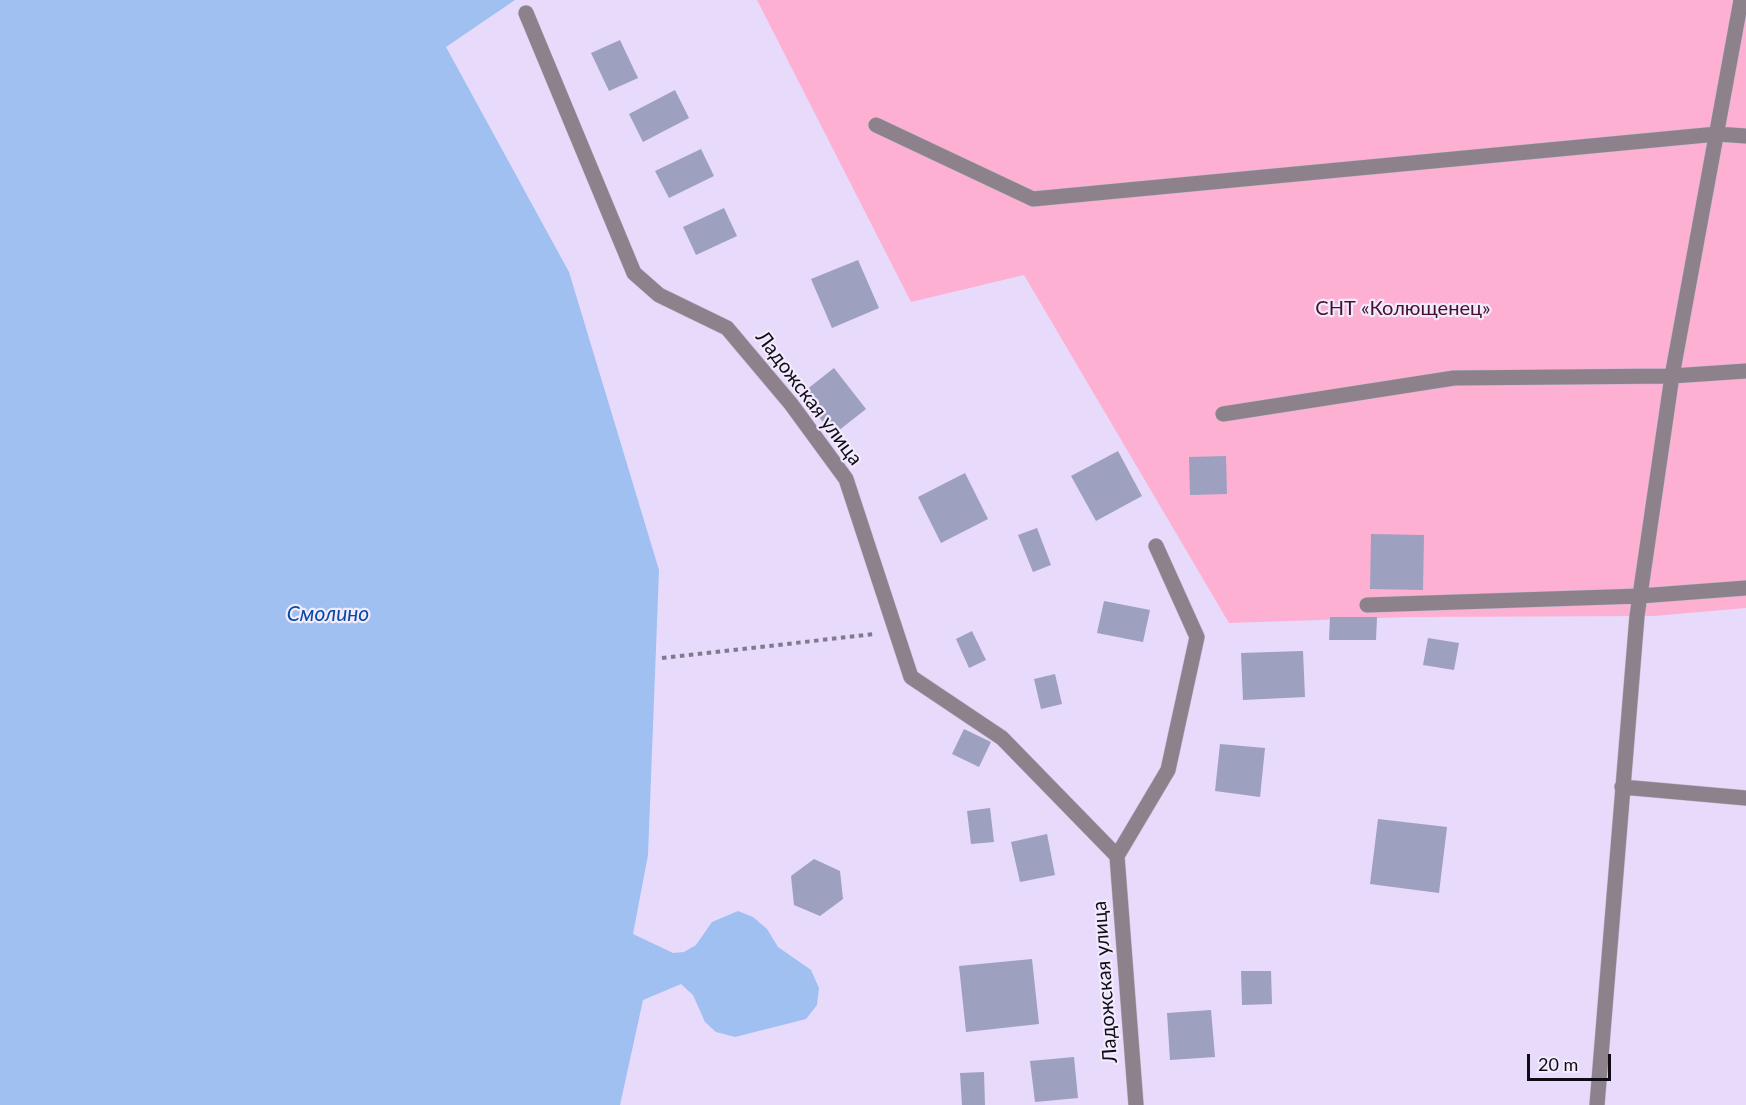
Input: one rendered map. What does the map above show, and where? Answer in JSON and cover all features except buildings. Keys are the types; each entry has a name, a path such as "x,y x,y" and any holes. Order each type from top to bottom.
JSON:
{"street":[{"path":"1598,1105 1622,788 1640,596 1672,376 1741,0"},
{"name":"Ладожская улица","path":"526,13 634,273 659,295 728,328 791,405 846,479 911,677 1002,738 1117,856 1136,1105"},
{"path":"876,125 1033,199 1717,134 1746,136"},
{"path":"1222,414 1454,378 1672,376 1746,371"},
{"path":"1117,856 1168,770 1197,637 1156,546"},
{"path":"1367,605 1640,596 1746,588"},
{"path":"1622,788 1746,798"}],"path":[{"path":"662,658 896,631"}],"green space":[{"name":"СНТ «Колющенец»","path":"757,0 1746,0 1746,608 1654,616 1410,617 1229,623 1024,275 911,302"}],"water":[{"name":"Смолино","path":"0,0 515,0 446,47 569,272 659,570 648,855 633,934 673,953 684,952 696,945 712,922 738,911 753,917 767,929 778,947 811,970 819,988 817,1005 806,1019 735,1037 716,1032 705,1022 693,995 681,984 643,1000 620,1105 0,1105"}]}
